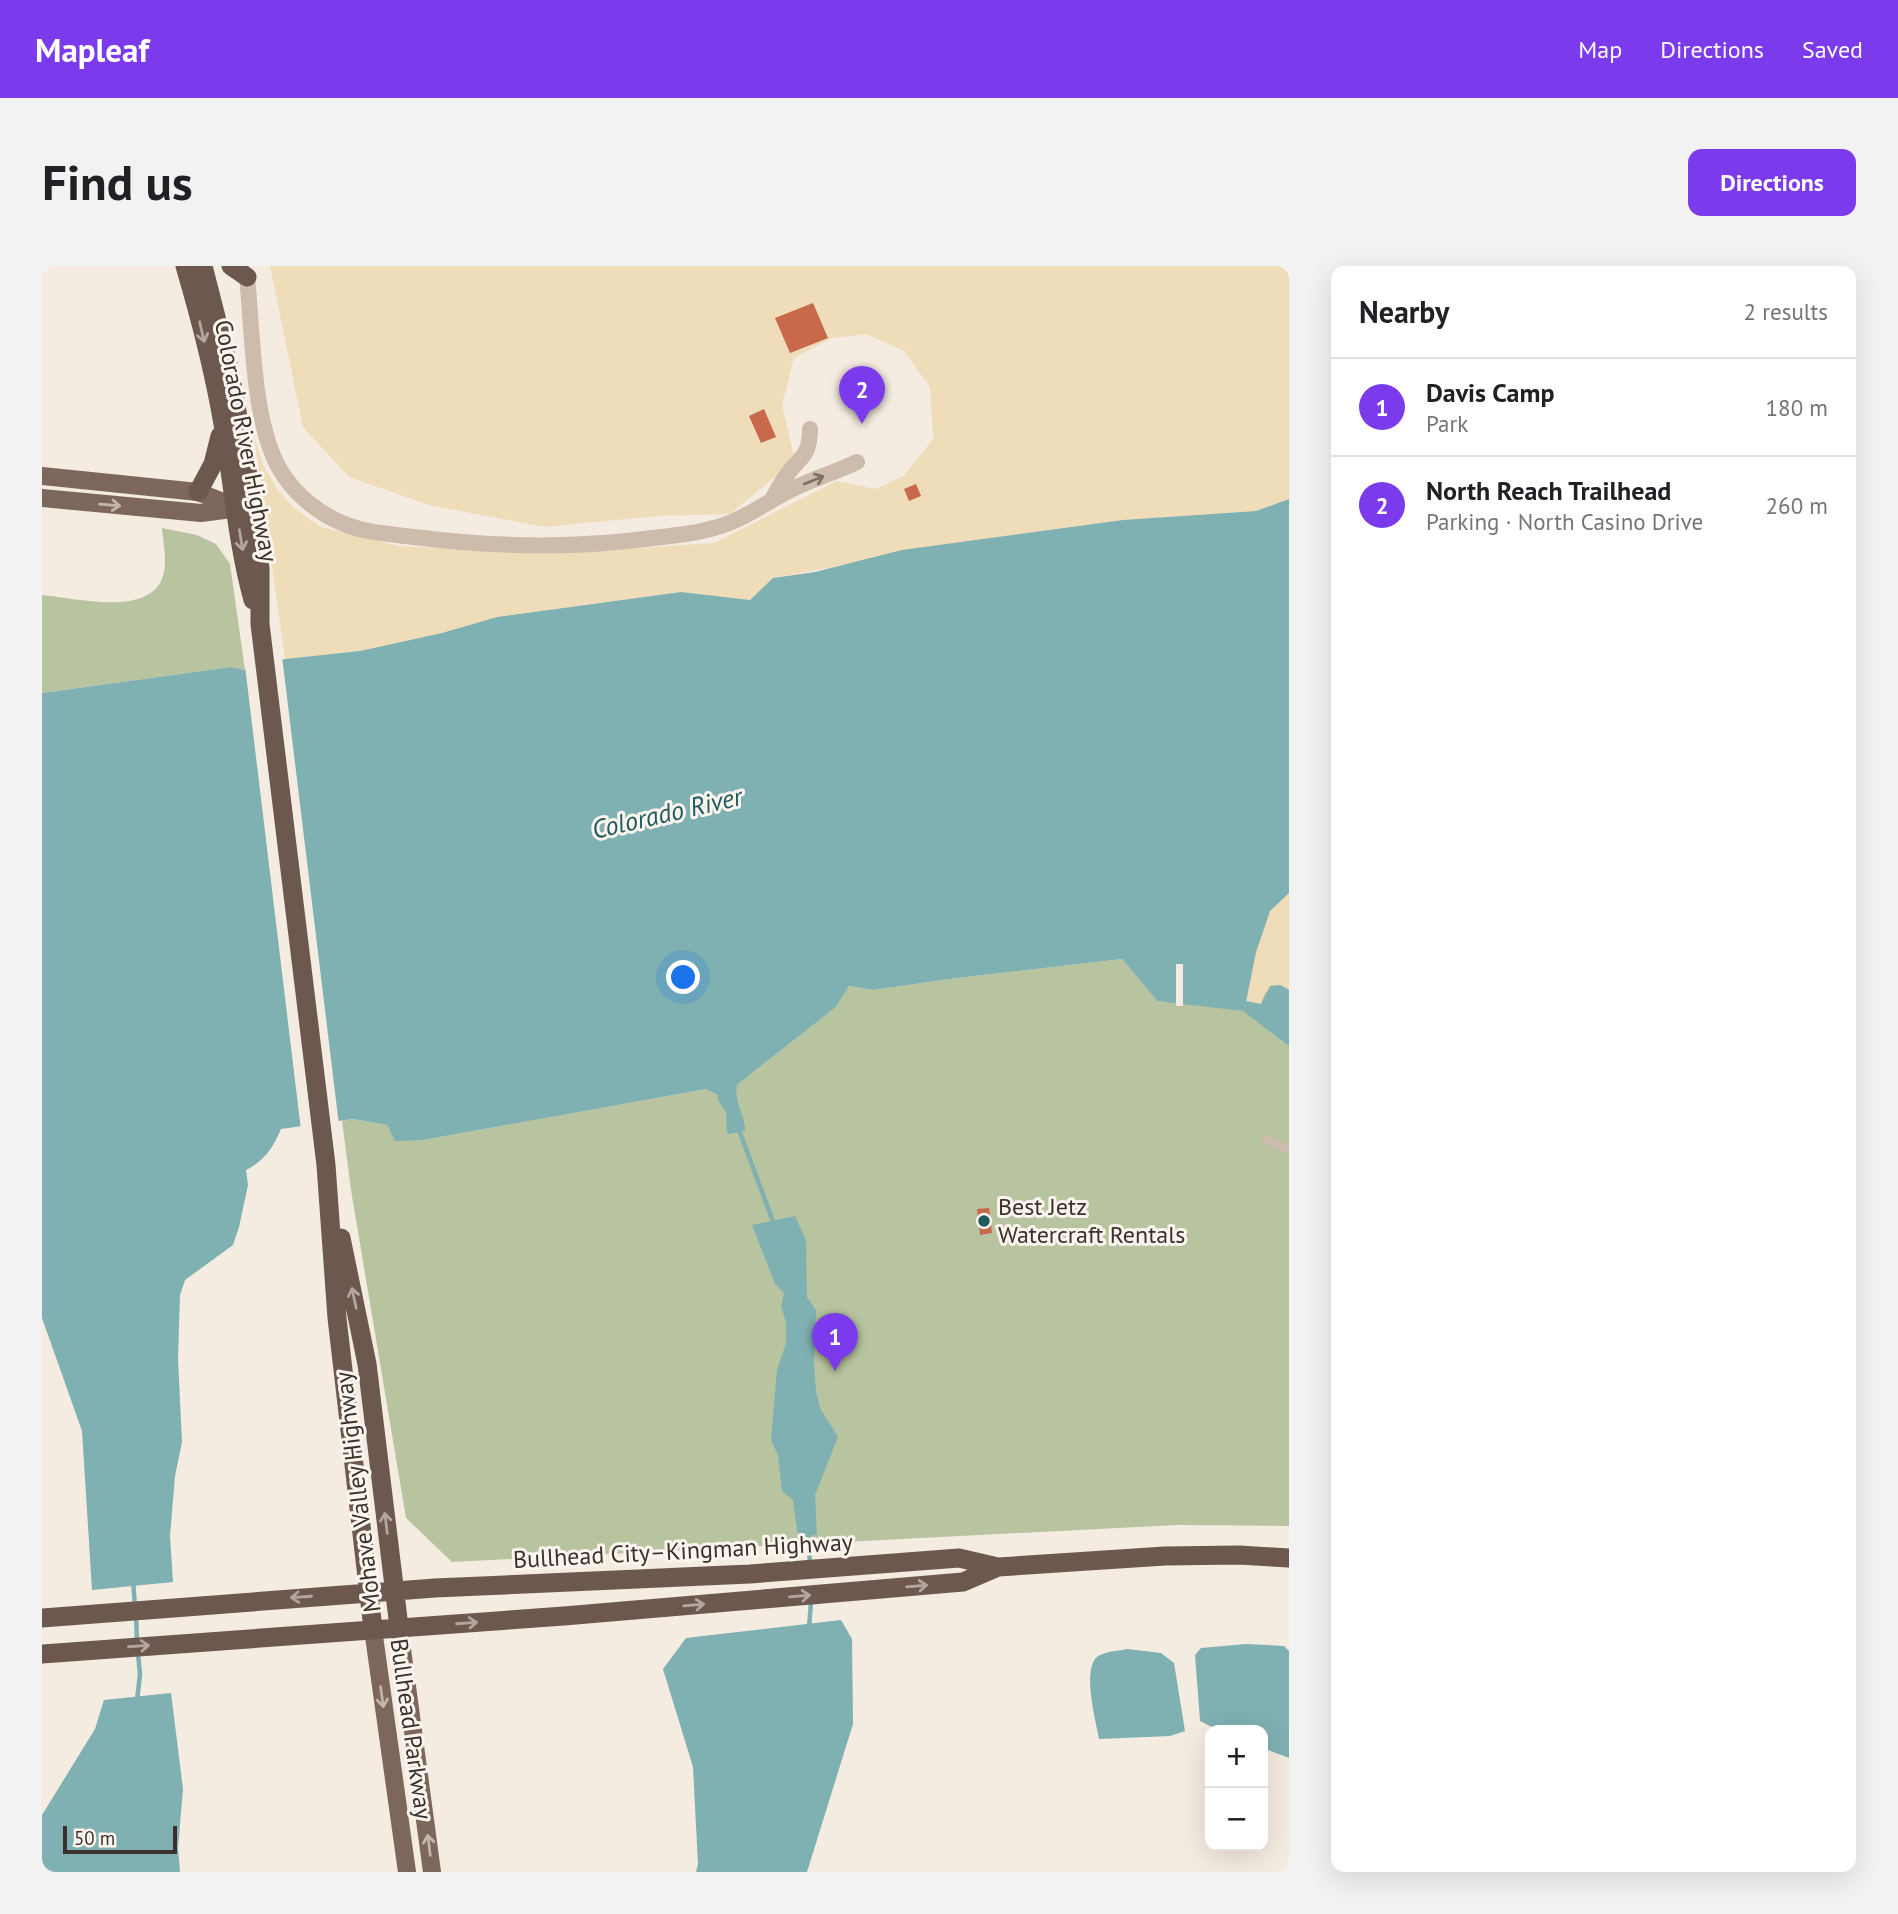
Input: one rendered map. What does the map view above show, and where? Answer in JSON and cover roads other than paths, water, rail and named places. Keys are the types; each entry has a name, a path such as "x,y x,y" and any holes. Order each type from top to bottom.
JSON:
{"highway":[{"name":"Colorado River Highway","path":"185,266 260,568 260,624 293,892"},
{"name":"Colorado River Highway","path":"210,271 238,411 244,507"},
{"path":"198,492 213,464 222,421"},
{"name":"Mohave Valley Highway","path":"42,1618 369,1592 337,1318 326,1165 293,892"},
{"name":"Mohave Valley Highway","path":"42,1654 399,1627 367,1364 326,1165"},
{"name":"Bullhead City–Kingman Highway","path":"369,1592 750,1574 959,1558 998,1567 1165,1556 1238,1555 1289,1558"},
{"name":"Bullhead City–Kingman Highway","path":"399,1627 963,1582 998,1567"},
{"name":"Bullhead Parkway","path":"369,1592 373,1629"}],"main road":[{"path":"42,476 198,492 244,507"},
{"path":"42,498 201,513 244,507"},
{"name":"Bullhead Parkway","path":"399,1627 432,1872"},
{"name":"Bullhead Parkway","path":"373,1629 407,1872"}],"street":[{"path":"240,270 269,445 292,486 314,507 342,523 372,532 466,543 544,546 608,543 718,527 858,461"},
{"path":"771,500 787,474 805,455 810,429"}],"lane":[{"path":"1266,1140 1289,1149"}],"water":[{"name":"Colorado River","path":"1289,499 1289,893 1270,911 1256,952 1246,1001 1261,1004 1270,986 1280,985 1289,990 1289,1046 1243,1011 1157,1001 1122,959 873,990 849,986 836,1007 737,1085 737,1098 745,1131 727,1133 726,1112 718,1100 718,1095 706,1089 423,1140 395,1141 387,1125 353,1119 281,1129 267,1153 246,1170 248,1185 233,1245 185,1280 180,1295 178,1359 182,1442 175,1476 170,1536 173,1582 92,1590 82,1431 42,1318 42,693 231,667 245,670 265,662 360,651 442,633 497,617 681,592 750,600 773,578 815,572 902,550 1123,520 1256,511"},
{"path":"795,1216 806,1240 807,1297 816,1310 816,1391 820,1408 838,1437 815,1495 817,1535 798,1537 793,1500 782,1491 778,1455 771,1440 777,1370 786,1343 786,1322 781,1307 784,1293 775,1284 752,1225"},
{"path":"841,1620 852,1639 853,1724 807,1872 696,1872 698,1864 693,1767 663,1669 686,1638"},
{"path":"1246,1644 1284,1646 1289,1651 1289,1758 1268,1750 1268,1725 1208,1725 1200,1721 1195,1655 1201,1648"},
{"path":"1127,1649 1161,1653 1174,1663 1185,1731 1170,1736 1099,1739 1091,1694 1091,1669 1094,1660 1100,1655"},
{"path":"171,1693 183,1789 178,1848 180,1872 42,1872 42,1815 95,1729 104,1700"}],"waterway":[{"path":"739,1130 774,1224"},
{"path":"808,1532 810,1565"},
{"path":"133,1580 135,1606"},
{"path":"809,1628 811,1602"},
{"path":"136,1615 137,1641"},
{"path":"137,1701 140,1674 138,1654"}],"place":[{"name":"North Reach Trailhead","path":"862,424"},
{"name":"Best Jetz Watercraft Rentals","path":"984,1221"},
{"name":"Davis Camp","path":"835,1371"}]}
